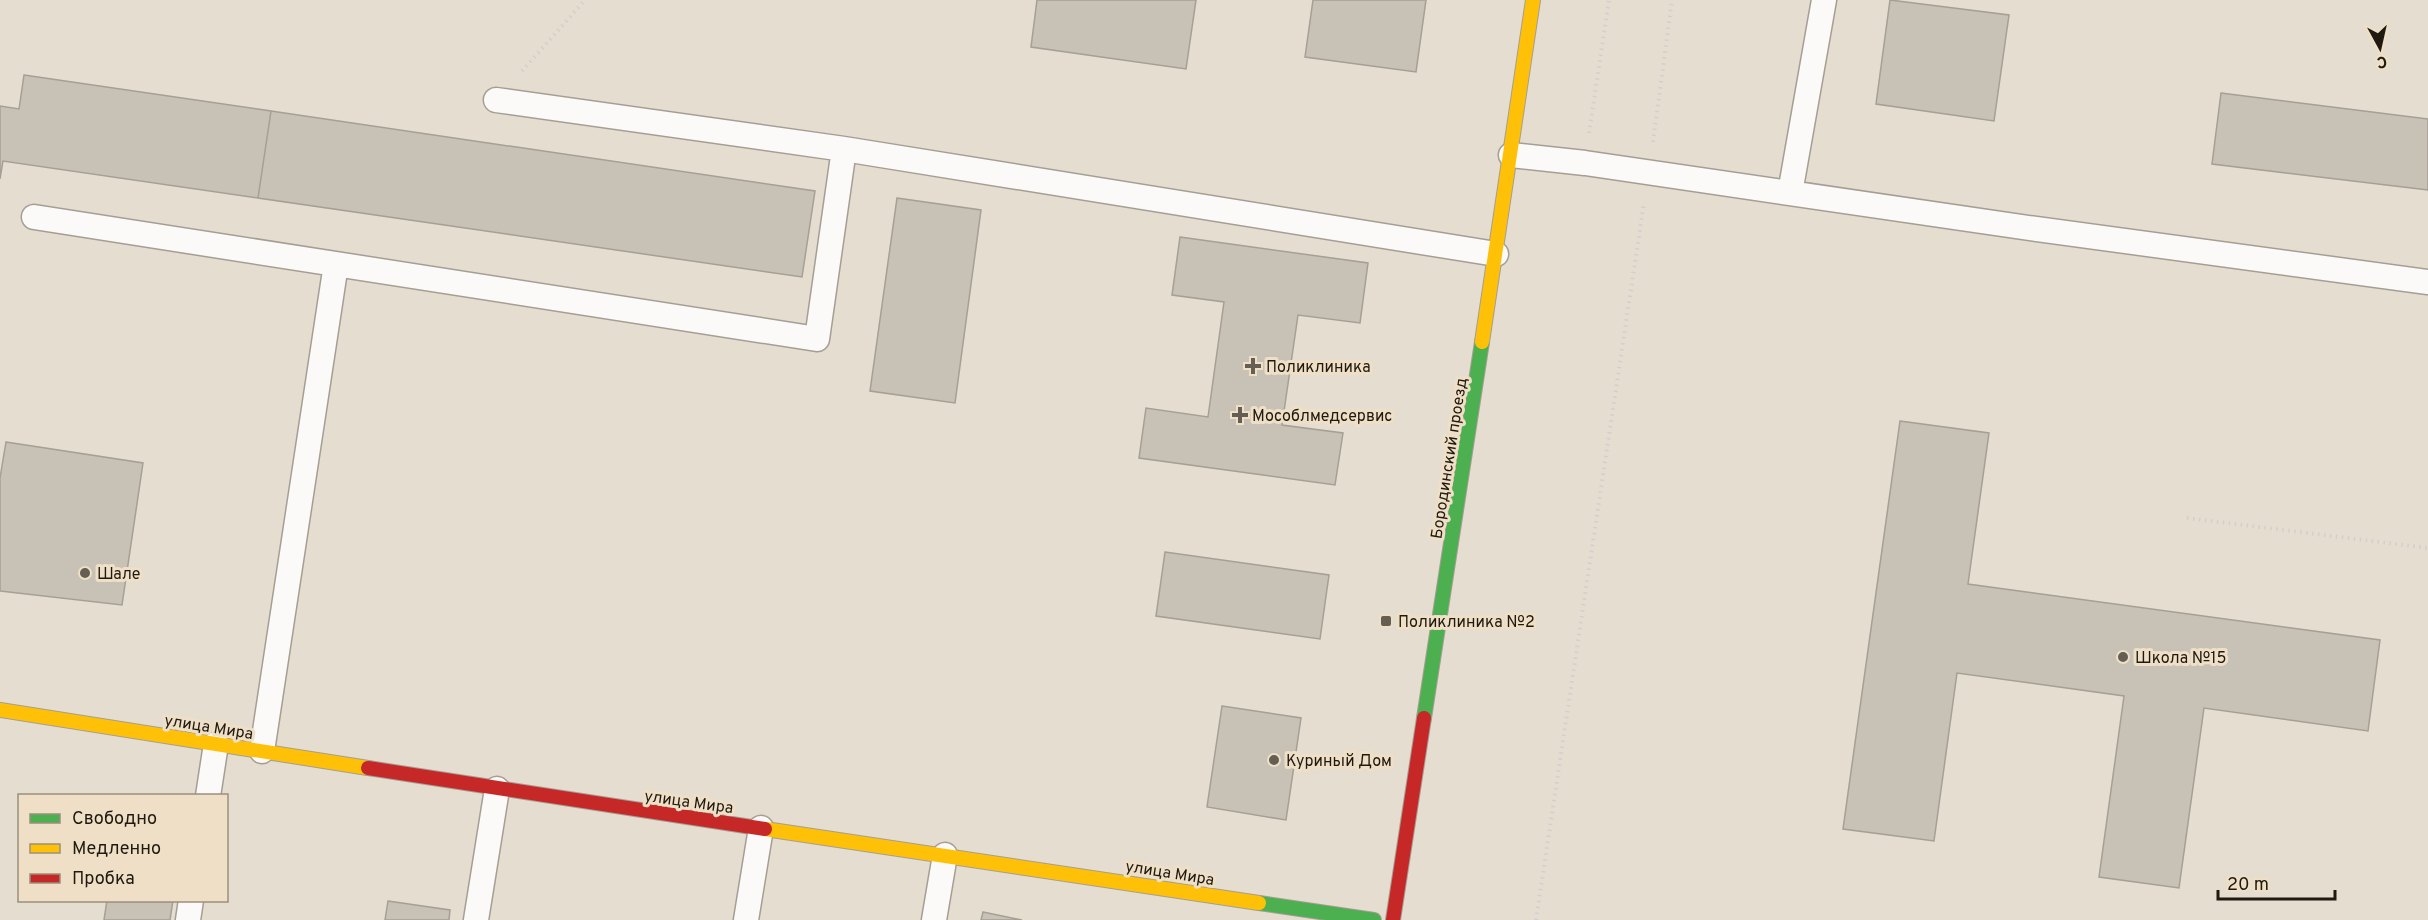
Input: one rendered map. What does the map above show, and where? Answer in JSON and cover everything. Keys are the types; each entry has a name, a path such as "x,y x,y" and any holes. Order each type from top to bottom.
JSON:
{"street":[{"name":"Бородинский проезд","path":"1393,920 1497,254 1533,0"},
{"name":"улица Мира","path":"0,710 497,789 945,855 1291,914 1374,920"}],"lane":[{"path":"1790,193 1824,0"},
{"path":"496,100 844,149 1497,254"},
{"path":"34,217 817,339 844,149"},
{"path":"1511,155 1585,163 2428,282"},
{"path":"262,752 336,264"},
{"path":"208,794 216,744"},
{"path":"476,920 497,789"},
{"path":"746,920 761,828"},
{"path":"934,920 945,855"},
{"path":"188,920 191,902"}],"path":[{"path":"496,100 585,0"},
{"path":"1585,163 1609,0"},
{"path":"1536,920 1672,0"},
{"path":"2187,518 2428,548"}],"building":[{"path":"1037,0 1196,0 1186,69 1031,47"},
{"path":"1313,0 1426,0 1416,72 1305,57"},
{"path":"1890,0 2009,15 1994,121 1876,104"},
{"path":"24,75 271,111 258,198 3,161 0,179 0,106 19,109"},
{"path":"2221,93 2428,119 2428,190 2212,164"},
{"path":"271,111 815,191 802,277 258,198"},
{"path":"897,198 981,210 955,403 870,391"},
{"name":"Поликлиника","path":"1180,237 1368,263 1360,323 1298,315 1282,425 1343,433 1335,485 1139,458 1146,408 1208,417 1224,302 1172,295"},
{"name":"Школа №15","path":"1900,421 1989,433 1968,584 2380,640 2368,731 2204,708 2179,888 2099,877 2124,696 1957,673 1934,841 1843,829"},
{"path":"6,442 143,463 122,605 0,591 0,478"},
{"path":"1165,552 1329,575 1320,639 1156,616"},
{"path":"1222,706 1301,718 1286,820 1207,807"},
{"path":"388,901 450,910 449,920 385,920"},
{"path":"107,902 173,902 170,920 104,920"},
{"path":"983,912 1022,920 981,920"}],"traffic: fast":[{"path":"1424,718 1482,342"},
{"path":"1259,903 1374,920"}],"traffic: slow":[{"path":"1482,342 1533,0"},
{"path":"0,710 368,768"},
{"path":"765,829 1259,903"}],"traffic: jam":[{"path":"1393,920 1424,718"},
{"path":"368,768 765,829"}],"place":[{"name":"Поликлиника","path":"1253,366"},
{"name":"Мособлмедсервис","path":"1240,415"},
{"name":"Шале","path":"85,573"},
{"name":"Поликлиника №2","path":"1386,621"},
{"name":"Школа №15","path":"2123,657"},
{"name":"Куриный Дом","path":"1274,760"}]}
